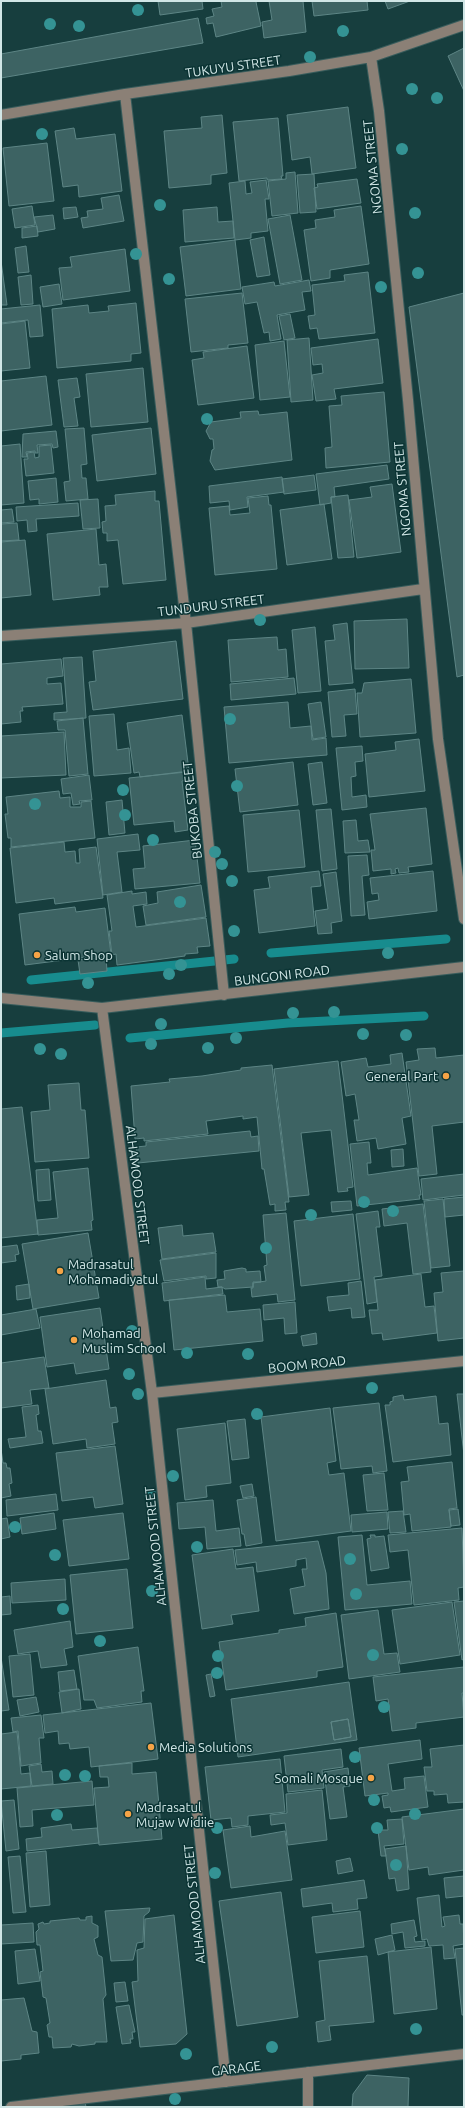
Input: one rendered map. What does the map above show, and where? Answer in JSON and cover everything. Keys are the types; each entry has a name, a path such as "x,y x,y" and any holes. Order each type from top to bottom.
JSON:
{"street":[{"name":"TUKUYU STREET","path":"1,115 126,94 289,71 371,56 464,25"},
{"name":"NGOMA STREET","path":"371,56 380,119 408,400 423,589 438,739 464,919"},
{"name":"BUKOBA STREET","path":"126,94 186,623 224,995"},
{"name":"TUNDURU STREET","path":"1,636 186,623 423,589"},
{"name":"BUNGONI ROAD","path":"1,998 102,1008 464,967"},
{"name":"ALHAMOOD STREET","path":"102,1008 152,1393 226,2082"},
{"name":"BOOM ROAD","path":"152,1393 464,1361"},
{"name":"GARAGE","path":"11,2107 464,2054"},
{"path":"308,2072 308,2107"}],"building":[{"path":"158,1 202,1 203,9 160,15"},
{"path":"221,1 258,1 256,2 261,26 216,37 213,23 207,24 206,18 214,16 212,9 222,7"},
{"path":"269,1 303,1 306,32 264,38 262,22 272,20"},
{"path":"312,1 367,1 368,10 314,16"},
{"path":"385,1 410,1 388,9"},
{"path":"198,18 203,43 1,78 1,54"},
{"path":"464,48 464,91 448,56"},
{"path":"348,107 356,168 312,174 310,157 292,160 287,115"},
{"path":"222,115 227,173 211,175 211,184 169,188 164,131 202,128 201,117"},
{"path":"278,118 282,179 267,180 267,178 239,181 233,122"},
{"path":"74,128 76,139 115,134 122,191 79,197 78,185 63,187 55,131"},
{"path":"47,143 54,201 9,206 3,148"},
{"path":"295,172 298,213 272,216 268,181 286,179 286,173"},
{"path":"314,174 316,212 300,213 297,175"},
{"path":"357,179 361,203 317,209 314,188 318,187 317,184"},
{"path":"266,180 269,199 265,199 268,231 251,233 251,238 235,240 229,183 245,181 246,194 252,193 250,182"},
{"path":"119,195 124,221 83,228 81,218 88,217 87,211 103,209 101,198"},
{"path":"32,206 35,225 15,228 12,209"},
{"path":"361,206 369,264 330,270 330,278 311,281 304,230 316,228 315,220 335,217 334,210"},
{"path":"76,207 78,217 64,219 63,208"},
{"path":"217,207 218,222 233,221 234,238 185,242 183,210"},
{"path":"53,215 55,229 38,232 34,217"},
{"path":"290,215 302,280 280,284 268,219"},
{"path":"37,226 38,236 22,238 22,228"},
{"path":"264,237 270,275 257,277 250,240"},
{"path":"235,240 241,289 186,296 180,247"},
{"path":"26,246 29,272 18,273 15,248"},
{"path":"125,249 130,291 63,300 59,268 72,267 70,257"},
{"path":"1,261 7,305 1,305"},
{"path":"368,272 375,333 319,339 317,328 310,329 308,316 315,315 312,285 345,281 344,275"},
{"path":"31,275 33,304 21,305 18,277"},
{"path":"309,280 311,291 302,292 305,310 277,315 281,339 270,341 269,332 264,333 257,302 245,304 242,287 274,282 275,286"},
{"path":"59,284 62,304 43,307 40,287"},
{"path":"242,293 248,343 228,345 228,348 191,352 185,299"},
{"path":"464,293 464,675 457,677 409,307"},
{"path":"136,303 141,353 131,354 131,361 57,368 52,309 88,305 89,313 109,311 108,306"},
{"path":"40,305 43,336 30,337 28,320 1,323 1,309"},
{"path":"290,314 295,338 284,340 279,316"},
{"path":"25,321 30,368 1,371 1,324"},
{"path":"309,338 313,400 291,402 287,340"},
{"path":"378,339 383,383 334,389 336,399 316,401 312,375 323,373 322,364 313,365 311,348"},
{"path":"284,341 290,397 260,400 255,345"},
{"path":"247,346 254,398 198,405 192,360 204,358 203,352"},
{"path":"143,368 148,422 91,427 86,374"},
{"path":"46,376 52,425 1,431 1,381"},
{"path":"77,378 80,397 74,398 78,426 64,427 58,380"},
{"path":"384,392 390,462 326,468 325,448 332,447 329,406 342,405 341,396"},
{"path":"258,411 259,415 287,412 292,460 215,470 210,461 212,450 214,449 213,439 210,439 206,431 211,422 241,418 240,412"},
{"path":"84,428 87,464 81,465 82,478 86,478 88,499 66,501 64,482 70,481 65,429"},
{"path":"151,428 156,474 97,481 92,435"},
{"path":"56,431 58,447 53,448 52,444 37,445 38,453 35,453 35,451 26,452 27,457 22,457 23,434"},
{"path":"20,444 24,503 1,505 1,446"},
{"path":"51,445 54,473 26,476 24,459 28,459 27,453 34,452 35,458 39,457 39,446"},
{"path":"387,465 389,479 334,487 335,497 331,497 331,503 320,505 316,474"},
{"path":"314,475 316,490 284,494 282,479"},
{"path":"282,477 284,492 247,497 248,507 230,510 229,501 210,503 209,486"},
{"path":"56,478 58,502 39,504 39,499 30,500 28,481"},
{"path":"392,484 401,552 357,558 349,500 372,497 370,487"},
{"path":"155,491 155,501 159,501 166,580 123,584 118,540 107,541 107,533 103,533 102,522 106,521 105,506 116,505 115,495"},
{"path":"348,495 354,557 338,558 331,497"},
{"path":"268,496 269,505 271,505 277,569 215,575 209,508 229,506 230,515 250,513 248,498"},
{"path":"98,499 100,528 83,529 80,500"},
{"path":"78,503 79,516 36,519 37,531 28,532 27,520 17,521 16,507"},
{"path":"324,504 332,559 287,565 280,510"},
{"path":"12,509 14,522 1,523 1,510"},
{"path":"17,523 19,540 1,541 1,524"},
{"path":"96,529 99,565 106,564 108,587 99,587 100,595 53,600 47,534"},
{"path":"25,540 31,595 1,598 1,542"},
{"path":"407,619 409,668 355,669 354,621"},
{"path":"347,623 353,683 329,685 325,641 335,640 333,625"},
{"path":"315,627 321,691 298,693 292,630"},
{"path":"277,637 278,650 286,649 288,677 231,682 228,640"},
{"path":"176,641 183,699 93,710 89,682 96,681 93,651"},
{"path":"82,657 86,718 54,720 54,713 67,712 63,658"},
{"path":"61,659 63,676 47,678 47,684 61,683 63,704 22,707 23,711 20,711 21,722 1,724 1,664"},
{"path":"294,678 296,694 231,700 230,684"},
{"path":"411,679 416,733 360,737 357,693 362,693 364,683"},
{"path":"355,689 357,714 344,715 346,736 332,737 328,692"},
{"path":"288,702 290,728 311,726 312,740 326,738 327,755 229,763 224,707"},
{"path":"321,702 326,737 313,739 308,704"},
{"path":"114,714 117,750 129,748 131,773 94,776 89,716"},
{"path":"182,715 189,771 140,777 139,772 134,773 127,723"},
{"path":"83,718 88,774 69,776 65,730 58,730 57,721"},
{"path":"64,732 66,775 1,778 1,736"},
{"path":"419,739 425,791 369,797 365,754 396,750 395,742"},
{"path":"362,746 363,761 355,762 356,776 351,777 352,797 366,795 367,807 342,810 336,748"},
{"path":"293,762 298,805 240,812 235,769"},
{"path":"322,762 327,803 313,805 308,764"},
{"path":"186,772 189,773 189,780 182,781 188,830 175,832 174,821 134,825 129,778"},
{"path":"89,775 92,800 79,801 80,804 73,805 71,793 63,794 61,779"},
{"path":"59,791 60,798 70,797 70,807 81,807 81,802 91,801 95,838 11,847 11,838 8,838 5,814 8,814 6,797"},
{"path":"122,800 125,833 109,835 106,802"},
{"path":"426,808 432,864 408,867 409,872 399,873 398,868 395,869 396,873 391,874 391,869 373,871 371,850 375,850 370,814"},
{"path":"331,809 337,869 322,871 316,810"},
{"path":"299,810 305,867 248,872 243,815"},
{"path":"356,820 358,841 368,840 370,852 345,853 343,821"},
{"path":"138,834 140,850 117,852 122,892 103,895 97,839"},
{"path":"195,840 200,883 135,889 133,869 145,868 143,846"},
{"path":"64,842 65,852 75,851 76,863 80,863 79,849 96,847 103,898 55,904 54,898 16,903 10,848"},
{"path":"367,855 369,875 362,876 365,915 351,916 348,856"},
{"path":"319,871 321,886 311,887 315,926 259,933 254,890 270,888 268,877"},
{"path":"433,871 437,911 369,919 367,902 379,900 378,893 372,894 370,878"},
{"path":"336,872 342,921 331,923 332,933 318,934 315,911 328,909 323,874"},
{"path":"201,885 206,917 146,925 143,906 158,903 157,892"},
{"path":"132,891 132,894 146,892 147,904 133,906 136,927 206,918 210,946 197,947 198,953 185,954 185,956 117,965 116,954 112,955 109,931 112,931 107,895"},
{"path":"75,907 76,912 105,908 111,954 25,965 19,914"},
{"path":"106,957 107,971 80,974 78,960"},
{"path":"435,1048 436,1058 464,1055 464,1122 432,1126 437,1174 419,1176 406,1062 419,1060 417,1049"},
{"path":"402,1053 411,1116 402,1118 406,1144 378,1149 376,1138 357,1141 354,1120 359,1120 355,1094 346,1096 341,1062 366,1058 368,1067 391,1064 390,1055"},
{"path":"338,1061 353,1187 347,1188 348,1191 338,1192 331,1130 301,1133 309,1195 289,1197 274,1069"},
{"path":"272,1065 289,1202 285,1202 286,1210 275,1211 275,1204 270,1205 264,1169 262,1169 257,1117 243,1119 243,1116 206,1121 208,1134 144,1141 144,1138 135,1139 131,1086 170,1082 169,1079 202,1076 241,1070 241,1068"},
{"path":"79,1083 81,1110 85,1110 89,1158 35,1162 31,1112 50,1110 48,1085"},
{"path":"22,1107 38,1234 1,1238 1,1109"},
{"path":"250,1131 251,1137 258,1136 259,1151 138,1163 136,1147 146,1146 146,1142"},
{"path":"369,1142 371,1163 367,1163 368,1175 417,1168 421,1195 419,1195 420,1199 357,1206 350,1144"},
{"path":"403,1149 404,1166 392,1167 391,1150"},
{"path":"88,1168 93,1220 91,1221 92,1230 38,1235 37,1220 58,1218 53,1172"},
{"path":"49,1169 51,1200 38,1201 36,1170"},
{"path":"464,1174 464,1195 423,1200 421,1179"},
{"path":"464,1197 464,1215 445,1217 444,1199"},
{"path":"443,1199 450,1266 431,1268 424,1201"},
{"path":"351,1201 352,1210 332,1212 331,1202"},
{"path":"423,1204 431,1272 413,1274 407,1223 384,1226 382,1209"},
{"path":"378,1211 380,1227 376,1227 382,1276 374,1277 377,1302 367,1304 356,1214"},
{"path":"286,1213 295,1300 278,1302 277,1294 252,1297 251,1288 253,1288 253,1283 266,1281 264,1266 267,1265 263,1215"},
{"path":"353,1214 360,1279 301,1286 294,1221"},
{"path":"182,1225 183,1236 213,1233 216,1252 162,1259 158,1228"},
{"name":"Madrasatul Mohamadiyatul","path":"88,1233 99,1298 33,1309 22,1244"},
{"path":"17,1245 19,1254 15,1255 16,1261 1,1263 1,1247"},
{"path":"216,1253 216,1278 206,1279 206,1276 164,1281 160,1260"},
{"path":"242,1268 246,1269 246,1272 260,1271 261,1282 253,1282 253,1287 225,1289 218,1287 217,1280 225,1279 224,1271"},
{"path":"464,1271 464,1338 438,1341 434,1293 443,1292 441,1273"},
{"path":"421,1274 425,1307 434,1306 437,1333 383,1340 382,1333 372,1334 369,1310 378,1310 375,1280"},
{"path":"205,1277 206,1289 222,1287 223,1294 164,1301 162,1283"},
{"path":"361,1281 365,1317 352,1318 351,1308 329,1311 327,1297 349,1295 348,1283"},
{"path":"29,1284 30,1298 17,1300 16,1286"},
{"path":"225,1295 227,1312 260,1309 263,1341 174,1350 169,1300"},
{"path":"295,1302 297,1333 285,1334 284,1318 264,1320 263,1305"},
{"name":"Mohamad Muslim School","path":"100,1308 109,1369 76,1374 74,1363 47,1367 40,1317"},
{"path":"36,1309 40,1328 1,1335 1,1315"},
{"path":"316,1333 317,1344 303,1346 301,1336"},
{"path":"44,1357 49,1388 30,1390 32,1404 1,1408 1,1363"},
{"path":"106,1380 110,1408 116,1407 118,1422 112,1423 115,1444 87,1448 86,1439 53,1444 45,1389"},
{"path":"457,1394 464,1394 464,1455"},
{"path":"403,1395 404,1400 436,1396 439,1424 448,1423 451,1455 393,1462 385,1405 390,1405 390,1402 393,1401 393,1397"},
{"path":"379,1403 387,1471 373,1473 372,1466 341,1469 333,1408"},
{"path":"38,1405 39,1414 36,1415 38,1431 41,1431 43,1443 10,1448 8,1439 26,1437 22,1407"},
{"path":"330,1408 336,1461 327,1463 329,1475 344,1473 351,1531 276,1541 261,1417"},
{"path":"245,1419 249,1458 232,1460 227,1421"},
{"path":"225,1423 231,1483 206,1486 207,1497 185,1500 177,1429"},
{"path":"115,1446 123,1504 95,1508 93,1497 62,1501 56,1453"},
{"path":"1,1449 3,1463 6,1463 7,1468 10,1468 12,1483 9,1484 11,1496 1,1498"},
{"path":"452,1462 457,1508 449,1509 451,1527 412,1531 410,1514 404,1515 401,1482 409,1481 407,1467"},
{"path":"384,1473 388,1510 367,1511 363,1475"},
{"path":"252,1484 254,1496 243,1498 240,1486"},
{"path":"56,1494 58,1510 7,1516 6,1500"},
{"path":"256,1497 262,1543 246,1546 244,1534 242,1534 237,1500"},
{"path":"213,1500 216,1531 239,1528 241,1546 207,1549 205,1527 179,1529 177,1503"},
{"path":"458,1509 460,1525 451,1526 449,1510"},
{"path":"403,1511 406,1532 390,1533 388,1512"},
{"path":"387,1512 388,1529 352,1532 351,1515"},
{"path":"54,1513 56,1529 22,1534 20,1518"},
{"path":"123,1513 129,1559 69,1566 63,1520"},
{"path":"7,1518 10,1537 1,1539 1,1519"},
{"path":"462,1528 464,1587 458,1588 459,1600 414,1605 408,1550 390,1552 388,1535"},
{"path":"362,1535 367,1585 410,1581 412,1604 345,1610 338,1537"},
{"path":"370,1535 375,1535 375,1537 384,1536 389,1568 371,1571 367,1539 371,1538"},
{"path":"318,1541 326,1573 329,1609 294,1614 290,1589 305,1586 302,1569 307,1569 306,1558 296,1560 296,1566 257,1572 256,1562 237,1565 235,1550"},
{"path":"233,1549 236,1569 253,1567 259,1611 231,1615 233,1624 202,1629 192,1555"},
{"path":"127,1569 133,1628 76,1634 70,1575"},
{"path":"65,1579 66,1600 12,1603 11,1583"},
{"path":"10,1596 11,1614 1,1615 1,1597"},
{"path":"464,1601 464,1659 462,1660 454,1602"},
{"path":"452,1602 460,1655 400,1664 392,1610"},
{"path":"378,1610 384,1654 397,1653 400,1672 349,1679 341,1615"},
{"path":"336,1613 343,1667 317,1671 317,1677 226,1690 219,1642 279,1633 279,1630 306,1626 305,1618"},
{"path":"70,1621 73,1647 64,1649 67,1665 41,1668 38,1651 18,1654 14,1630"},
{"path":"138,1647 144,1691 141,1691 142,1702 97,1708 94,1700 84,1700 78,1656"},
{"path":"30,1654 34,1695 13,1697 9,1656"},
{"path":"1,1657 9,1710 1,1711"},
{"path":"464,1667 464,1693 462,1693 464,1717 416,1723 416,1728 392,1731 388,1699 376,1701 373,1677"},
{"path":"74,1670 77,1689 60,1691 58,1672"},
{"path":"211,1674 215,1696 210,1697 206,1675"},
{"path":"349,1682 357,1740 238,1757 231,1699","holes":["348,1719 351,1737 334,1740 331,1722"]},
{"path":"79,1689 81,1709 62,1713 59,1692"},
{"path":"36,1697 39,1712 20,1716 17,1700"},
{"path":"151,1703 158,1759 91,1767 89,1747 70,1749 69,1743 59,1744 58,1731 45,1733 43,1715"},
{"path":"41,1715 44,1738 39,1738 41,1763 21,1766 18,1731 13,1732 11,1718"},
{"path":"348,1719 351,1737 334,1740 331,1722"},
{"path":"17,1732 21,1774 30,1773 31,1786 1,1789 1,1734"},
{"path":"420,1740 422,1759 388,1764 392,1791 405,1789 404,1778 424,1776 428,1807 391,1812 390,1807 384,1808 382,1796 388,1795 388,1793 365,1796 359,1748"},
{"path":"464,1745 464,1802 448,1803 447,1794 434,1795 434,1791 427,1791 424,1767 432,1767 430,1749"},
{"path":"341,1749 343,1767 322,1770 324,1788 288,1792 284,1756"},
{"path":"280,1759 285,1812 248,1816 248,1825 232,1827 231,1818 211,1820 205,1767"},
{"name":"Madrasatul Mujaw Widiie","path":"132,1763 132,1774 156,1772 162,1839 99,1845 94,1788 109,1787 108,1777 100,1777 99,1766"},
{"path":"41,1764 42,1772 52,1771 53,1784 32,1786 29,1766"},
{"path":"348,1768 350,1786 343,1787 347,1817 330,1819 324,1772"},
{"path":"92,1781 94,1805 32,1810 33,1826 20,1827 17,1788"},
{"path":"322,1790 327,1840 288,1845 285,1823 271,1825 270,1815 287,1813 286,1794"},
{"path":"14,1800 19,1849 6,1851 1,1801"},
{"path":"464,1809 464,1870 429,1875 428,1867 409,1870 402,1817"},
{"path":"402,1819 404,1844 384,1846 386,1856 381,1856 378,1830 388,1830 387,1820"},
{"path":"71,1824 72,1830 97,1828 99,1843 27,1851 26,1839 42,1837 41,1828"},
{"path":"250,1826 251,1837 285,1831 292,1880 231,1888 223,1830"},
{"path":"406,1846 409,1889 397,1891 395,1878 389,1879 385,1849"},
{"path":"46,1851 50,1905 30,1907 26,1853"},
{"path":"20,1856 26,1912 13,1913 8,1857"},
{"path":"350,1858 353,1871 338,1874 336,1861"},
{"path":"464,1876 464,1896 446,1898 444,1878"},
{"path":"364,1880 367,1898 357,1899 358,1909 333,1912 332,1903 303,1907 301,1889"},
{"path":"281,1892 298,2017 237,2026 219,1901"},
{"path":"439,1895 442,1927 445,1926 443,1917 459,1915 460,1924 463,1924 464,1944 453,1946 455,1958 444,1959 443,1945 429,1946 427,1939 422,1940 417,1898"},
{"path":"150,1908 149,1912 144,1916 143,1942 137,1943 133,1960 111,1961 105,1911"},
{"path":"360,1911 364,1947 316,1953 312,1917"},
{"path":"174,1915 187,2034 176,2044 140,2047 132,1982 138,1981 137,1950 144,1948 145,1919"},
{"path":"92,1916 92,1923 98,1926 98,1937 94,1939 98,1955 102,1957 106,1995 103,1999 107,2042 95,2042 95,2044 79,2046 72,2044 71,2047 53,2048 52,2037 49,2037 47,2025 50,2023 46,1998 43,1997 40,1972 43,1971 40,1945 37,1945 36,1932 39,1929 38,1924 43,1922 44,1924 50,1923 50,1921 79,1918 80,1920 86,1920 86,1917"},
{"path":"414,1920 417,1936 414,1937 415,1942 425,1941 425,1946 405,1948 403,1932 392,1934 391,1924"},
{"path":"33,1923 34,1942 1,1944 1,1925"},
{"path":"392,1935 395,1950 378,1955 375,1939"},
{"path":"431,1947 437,2009 394,2014 388,1952"},
{"path":"464,1948 464,2015 462,2015 455,1949"},
{"path":"35,1949 40,1981 18,1984 15,1951"},
{"path":"367,1956 374,2022 329,2026 331,2040 318,2042 316,2022 325,2020 319,1961"},
{"path":"125,1982 128,2001 116,2002 114,1983"},
{"path":"24,1998 32,2031 37,2032 39,2053 21,2055 21,2059 1,2061 1,2000"},
{"path":"129,2005 135,2032 132,2032 133,2039 130,2039 131,2043 122,2044 116,2007"},
{"path":"367,2075 409,2078 408,2107 352,2107 353,2094"},
{"path":"85,2102 86,2107 57,2107"}],"waterway":[{"path":"271,953 446,939"},
{"path":"31,980 234,959"},
{"path":"130,1038 288,1023 424,1016"},
{"path":"1,1033 95,1025"}],"place":[{"name":"Salum Shop","path":"37,955"},
{"name":"General Part","path":"446,1076"},
{"name":"Madrasatul Mohamadiyatul","path":"60,1271"},
{"name":"Mohamad Muslim School","path":"74,1340"},
{"name":"Media Solutions","path":"151,1747"},
{"name":"Somali Mosque","path":"371,1778"},
{"name":"Madrasatul Mujaw Widiie","path":"128,1814"}]}
